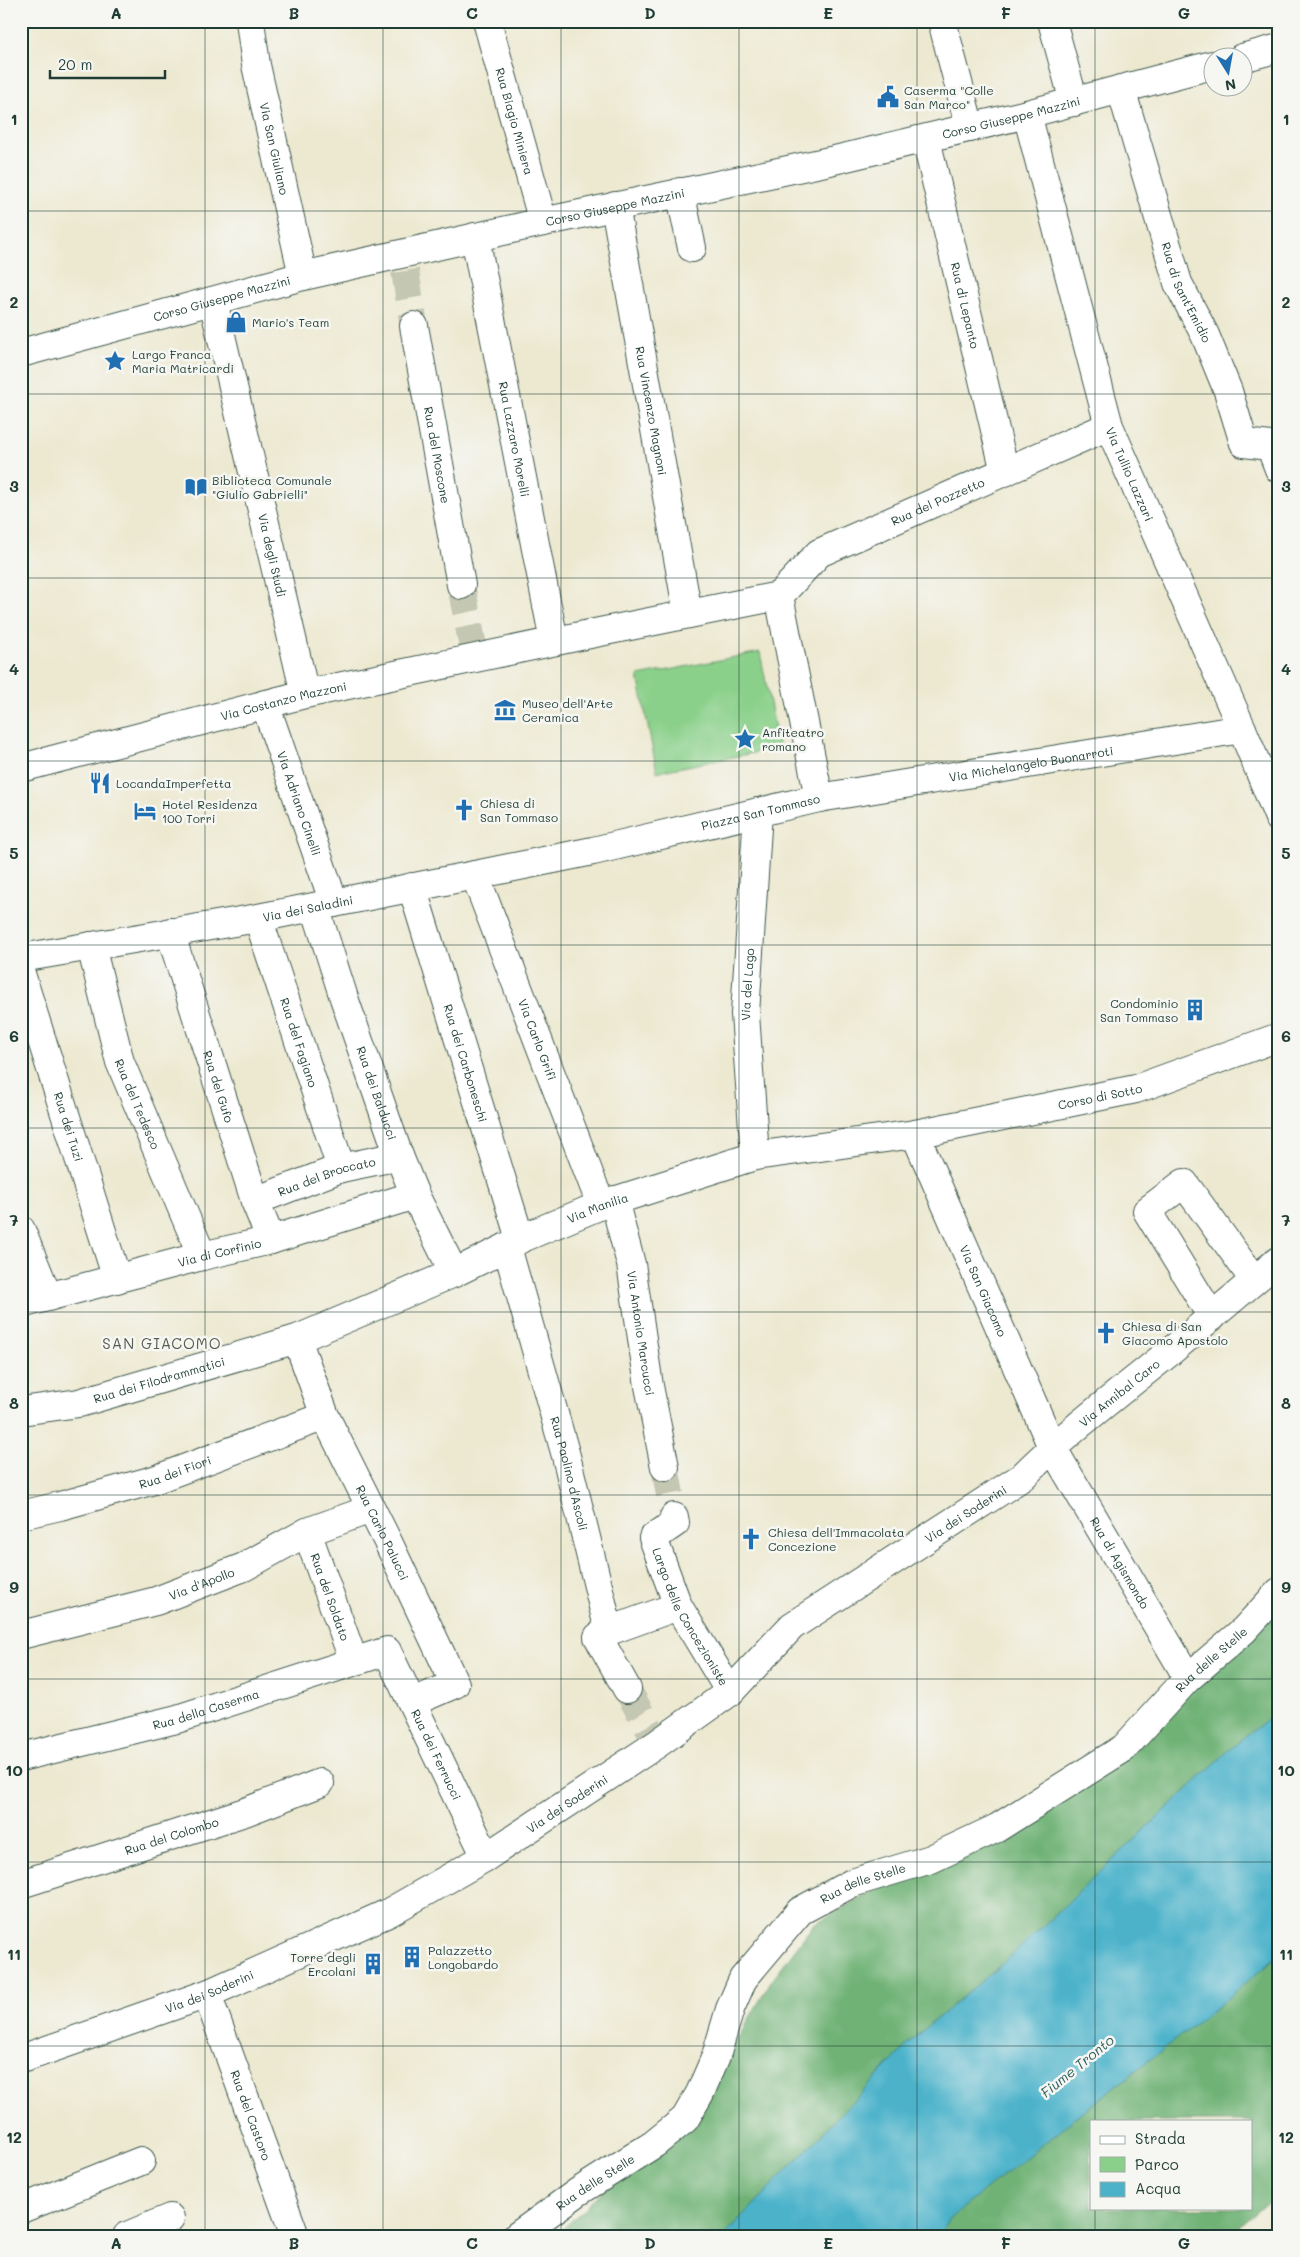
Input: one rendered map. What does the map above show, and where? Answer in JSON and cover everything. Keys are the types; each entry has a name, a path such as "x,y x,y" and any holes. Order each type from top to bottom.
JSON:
{"street":[{"name":"Via San Giuliano","path":"250,21 256,65 303,276"},
{"name":"Rua Biagio Miniera","path":"487,21 543,222"},
{"path":"942,21 970,128"},
{"path":"1052,21 1074,102"},
{"path":"1252,55 1279,48"},
{"name":"Corso Giuseppe Mazzini","path":"21,354 303,276 403,262 475,237 926,139 1202,69"},
{"name":"Rua di Sant'Emidio","path":"1122,89 1178,283 1205,335 1228,391 1244,443 1270,446 1279,469"},
{"name":"Via Tullio Lazzari","path":"1027,114 1109,426 1242,728 1279,818"},
{"name":"Rua di Lepanto","path":"926,139 1005,472"},
{"path":"680,192 692,248"},
{"name":"Rua Vincenzo Magnoni","path":"615,206 688,614"},
{"name":"Rua Lazzaro Morelli","path":"475,237 551,642"},
{"name":"Via degli Studi","path":"213,300 305,694"},
{"name":"Rua del Moscone","path":"414,326 461,584"},
{"name":"Rua del Pozzetto","path":"779,596 818,553 1109,426"},
{"path":"551,642 779,596"},
{"name":"Piazza San Tommaso","path":"593,851 819,798 779,596"},
{"name":"Via Costanzo Mazzoni","path":"21,768 305,694 474,655 551,642"},
{"name":"Via Adriano Cinelli","path":"265,704 325,905"},
{"name":"Via Michelangelo Buonarroti","path":"819,798 1242,728"},
{"name":"Via del Lago","path":"754,1156 745,1014 758,812"},
{"name":"Via dei Saladini","path":"21,958 258,918 593,851"},
{"name":"Via Carlo Grifi","path":"475,875 607,1202"},
{"name":"Rua dei Carboneschi","path":"412,887 513,1243"},
{"name":"Rua dei Balducci","path":"325,905 344,998 399,1156 454,1273"},
{"name":"Rua del Fagiano","path":"258,918 341,1168"},
{"name":"Rua del Gufo","path":"170,932 255,1201 271,1240"},
{"name":"Rua del Tedesco","path":"90,946 120,1062 202,1256"},
{"name":"Rua dei Tuzi","path":"21,974 117,1279"},
{"name":"Corso di Sotto","path":"915,1134 1136,1089 1279,1038"},
{"name":"Via Manilia","path":"297,1339 454,1273 513,1243 607,1202 754,1156 915,1134"},
{"name":"Via San Giacomo","path":"915,1134 1052,1447"},
{"name":"Rua del Broccato","path":"255,1201 341,1168 399,1156"},
{"path":"1212,1318 1147,1211 1184,1183 1254,1280"},
{"name":"Via di Corfinio","path":"21,1304 202,1256 271,1240 416,1195"},
{"name":"Via Antonio Marcucci","path":"607,1202 631,1264 649,1386 665,1467"},
{"path":"21,1230 48,1297"},
{"name":"Rua Paolino d'Ascoli","path":"513,1243 609,1631"},
{"name":"Via Annibal Caro","path":"1052,1447 1212,1318 1279,1260"},
{"name":"Rua dei Filodrammatici","path":"21,1410 78,1403 297,1339"},
{"name":"Rua Carlo Palucci","path":"297,1339 325,1416 455,1684 413,1702"},
{"name":"Rua dei Fiori","path":"21,1515 154,1480 325,1416"},
{"name":"Rua di Agismondo","path":"1052,1447 1188,1678"},
{"name":"Via dei Soderini","path":"21,2059 207,1994 388,1913 486,1857 654,1738 730,1692 792,1626 1022,1477 1052,1447"},
{"name":"Via d'Apollo","path":"21,1635 156,1601 244,1567 307,1532 371,1509"},
{"name":"Largo delle Concezioniste","path":"675,1520 653,1538 678,1606 730,1692"},
{"name":"Rua del Soldato","path":"307,1532 354,1662"},
{"name":"Rua delle Stelle","path":"517,2236 578,2192 654,2144 685,2119 700,2093 716,2056 730,2009 743,1979 800,1911 852,1883 931,1859 997,1828 1124,1748 1188,1678 1244,1630 1279,1592"},
{"path":"627,1689 598,1637 609,1631 678,1606"},
{"name":"Rua dei Ferrucci","path":"387,1651 486,1857"},
{"name":"Rua della Caserma","path":"21,1757 177,1719 387,1651"},
{"name":"Rua del Colombo","path":"21,1884 245,1812 320,1783"},
{"name":"Rua del Castoro","path":"207,1994 295,2236"},
{"path":"21,2209 141,2161"},
{"path":"127,2236 170,2218"}],"green space":[{"path":"760,652 779,748 657,772 638,676"},
{"path":"1279,1603 1279,1710 1229,1750 1009,1958 915,2037 724,2236 555,2236 601,2193 692,2117 771,1981 814,1924 930,1860 1080,1773"},
{"path":"1279,1953 1279,2192 1228,2236 938,2236 949,2219 1231,1996"}],"water":[{"name":"Fiume Tronto","path":"1279,1710 1279,1953 1231,1996 949,2219 938,2236 724,2236 915,2037 1009,1958 1229,1750"}],"tunnel":[{"path":"405,271 414,326"},
{"path":"461,585 474,652"},
{"path":"665,1467 674,1517"},
{"path":"627,1689 651,1732"}],"place":[{"name":"Caserma \"Colle San Marco\"","path":"888,97"},
{"name":"Mario's Team","path":"236,322"},
{"name":"Largo Franca Maria Matricardi","path":"115,361"},
{"name":"Biblioteca Comunale \"Giulio Gabrielli\"","path":"196,487"},
{"name":"Museo dell'Arte Ceramica","path":"505,710"},
{"name":"Anfiteatro romano","path":"745,739"},
{"name":"LocandaImperfetta","path":"100,783"},
{"name":"Chiesa di San Tommaso","path":"464,810"},
{"name":"Hotel Residenza 100 Torri","path":"145,811"},
{"name":"Condominio San Tommaso","path":"1195,1010"},
{"name":"Chiesa di San Giacomo Apostolo","path":"1106,1333"},
{"name":"Chiesa dell'Immacolata Concezione","path":"751,1539"},
{"name":"Palazzetto Longobardo","path":"412,1957"},
{"name":"Torre degli Ercolani","path":"373,1964"}],"district":[{"name":"SAN GIACOMO","path":"162,1343"}]}
